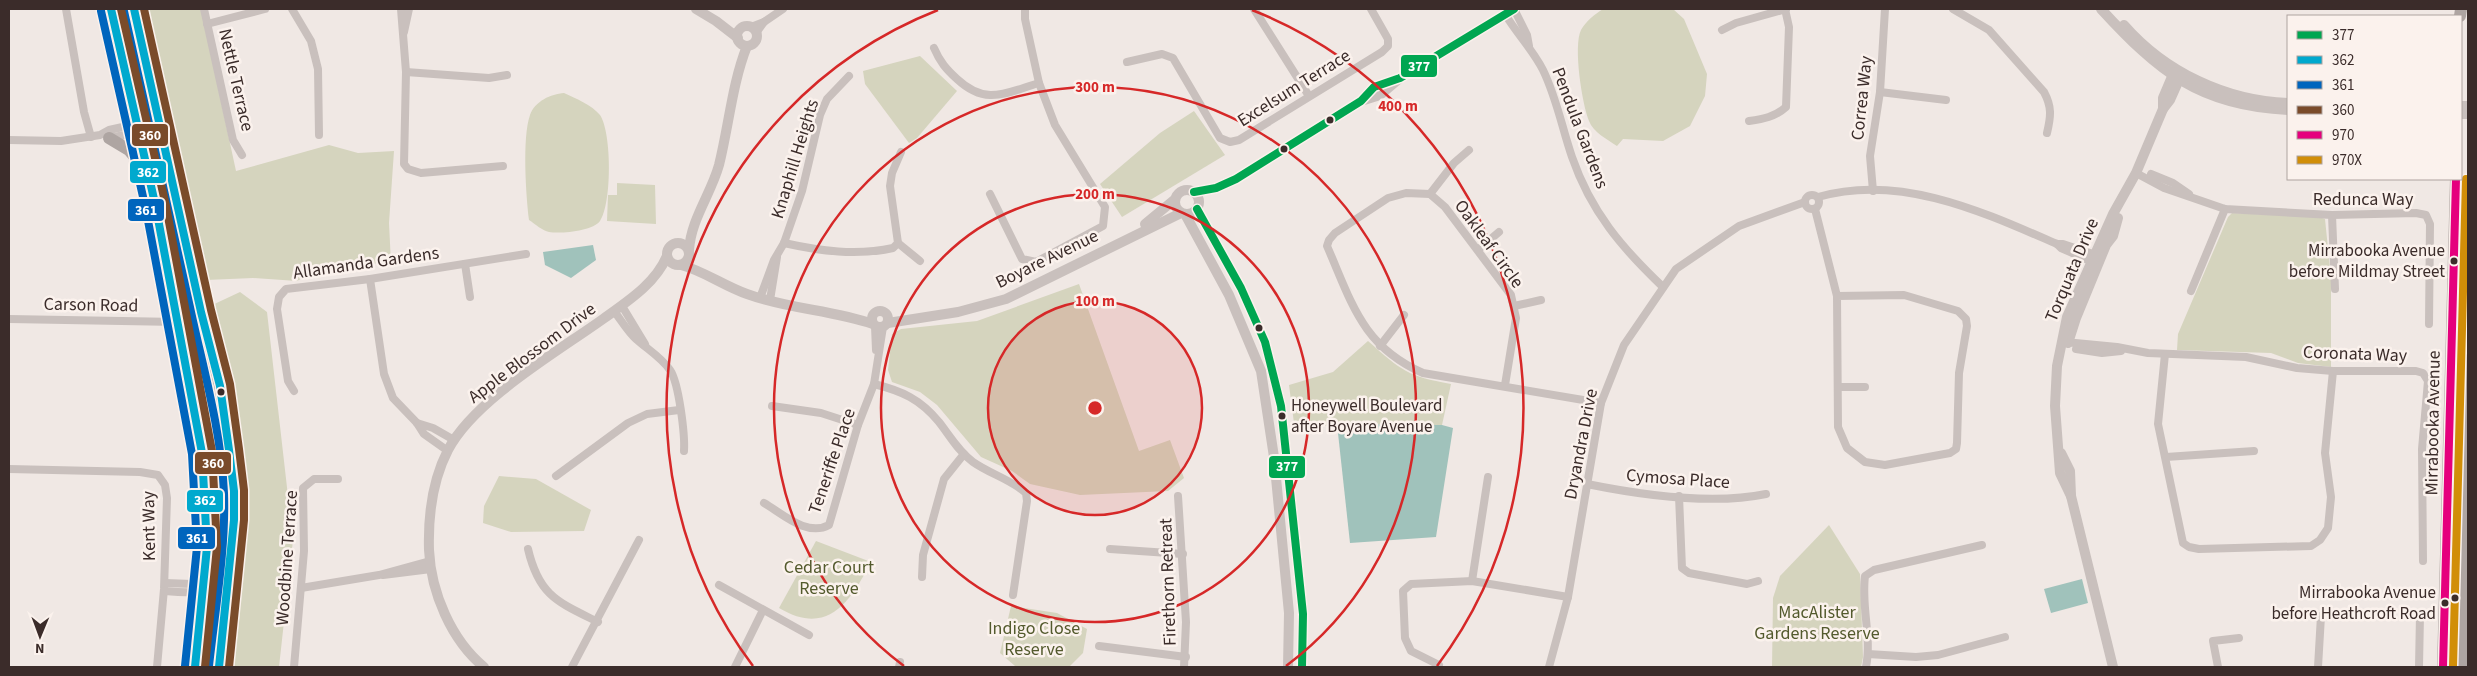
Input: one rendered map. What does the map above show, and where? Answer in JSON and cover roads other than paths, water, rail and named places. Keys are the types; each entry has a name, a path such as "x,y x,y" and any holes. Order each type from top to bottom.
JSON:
{"main road":[{"path":"111,9 148,172 202,453 206,539 205,570 195,667"},
{"path":"134,9 201,312 220,386 234,491 234,520 219,667"},
{"path":"104,136 129,150 148,172"},
{"name":"Mirrabooka Avenue","path":"2443,667 2462,208 2456,180"},
{"name":"Mirrabooka Avenue","path":"2461,667 2466,525 2468,360"}],"street":[{"path":"66,9 84,112 91,137"},
{"name":"Nettle Terrace","path":"204,9 233,140 242,155"},
{"path":"207,24 265,9"},
{"path":"292,9 311,41 318,69 319,135"},
{"path":"401,9 406,72 403,156 408,169 421,173 503,166"},
{"path":"403,36 409,9"},
{"path":"696,9 716,21 741,42 755,42 750,29 724,20 705,9"},
{"path":"690,233 669,247 668,260 679,265 688,261 690,233 719,166 731,100 730,85 741,42 738,32 750,29 764,22 783,9"},
{"path":"990,194 1022,258 1030,261 1036,262 1103,226 1105,207 1055,125 1039,83 1025,20 1025,9"},
{"path":"1254,9 1309,96"},
{"name":"Excelsum Terrace","path":"1127,62 1162,54 1173,58 1220,138 1230,142 1239,140 1382,52 1388,46 1388,39 1371,9"},
{"path":"1722,30 1736,23 1786,9 1789,27 1786,107 1779,114 1749,121"},
{"name":"Correa Way","path":"1873,191 1870,156 1880,92 1885,9"},
{"path":"1953,9 1989,30 2044,92 2050,103 2051,113 2047,133"},
{"path":"2101,9 2139,50 2201,91 2234,102 2263,108 2287,110"},
{"path":"2110,9 2177,74 2231,94 2287,102"},
{"path":"1302,667 1303,614 1281,406 1265,342 1241,288 1196,201 1216,188 1236,179 1362,101 1374,87 1400,78 1511,11"},
{"name":"Pendula Gardens","path":"1511,11 1519,37 1529,46 1557,102 1571,156 1586,191 1603,222 1627,253 1663,287"},
{"path":"934,48 941,64 978,95 1000,95 1039,83"},
{"path":"406,72 489,78 507,75"},
{"name":"Torquata Drive","path":"2112,667 2109,648 2071,496 2070,471 2060,451 2055,406 2064,345 2076,318 2097,259 2112,236 2120,206 2163,109 2170,100 2177,74"},
{"name":"Knaphill Heights","path":"765,299 777,256 784,243 802,191 820,116 827,99 849,76"},
{"path":"1880,92 1946,100"},
{"path":"9,140 61,141 104,136 160,124"},
{"path":"1430,194 1454,163 1469,150"},
{"path":"901,152 892,173 890,186 898,243 920,261"},
{"name":"Redunca Way","path":"2137,171 2173,183 2192,198 2226,209 2332,215 2416,213 2426,215 2430,224 2429,324"},
{"name":"Boyare Avenue","path":"679,265 699,270 745,294 765,299 880,321 918,318 958,312 1006,299 1129,237 1134,237 1183,214 1196,201 1183,191 1131,232 1129,237"},
{"name":"Dryandra Drive","path":"1548,667 1568,597 1601,403 1624,345 1676,269 1739,226 1805,202 1808,196 1814,195 1818,197 1832,193 1873,191 1917,194 1960,203 2057,244 2060,248 2097,259"},
{"name":"Oakleaf Circle","path":"1505,386 1513,346 1516,318 1511,295 1446,207 1430,194 1406,193 1388,198 1335,233 1327,246 1359,321 1380,346 1400,363 1423,373 1601,403"},
{"path":"1805,202 1809,209 1815,209 1820,204 1818,197"},
{"path":"1174,200 1176,209 1183,214 1229,295 1261,371 1279,500 1289,613 1288,667"},
{"path":"1815,209 1837,296 1838,427 1847,448 1864,462 1885,465 1950,453 1956,449 1959,373 1967,326 1966,319 1958,311 1904,295 1837,296"},
{"path":"2191,291 2226,209"},
{"path":"2332,215 2335,289"},
{"path":"1478,249 1499,232"},
{"path":"676,242 684,244 699,270"},
{"path":"784,243 850,253 879,251 893,248 898,243"},
{"name":"Allamanda Gardens","path":"294,391 288,381 277,309 279,297 286,289 370,279 526,254"},
{"name":"Apple Blossom Drive","path":"484,667 448,621 430,565 429,530 432,498 448,451 454,440 475,415 506,389 618,308 660,271 667,256"},
{"path":"465,264 470,297"},
{"name":"Apple Blossom Drive","path":"660,271 679,265"},
{"path":"370,279 384,374 393,398 417,423 424,434 448,451"},
{"path":"1229,295 1241,288"},
{"path":"1514,306 1541,300"},
{"path":"618,308 636,339 645,344 670,370 676,384 685,436 684,451"},
{"name":"Carson Road","path":"9,319 178,322 201,312"},
{"path":"1380,346 1404,315"},
{"name":"Teneriffe Place","path":"764,503 811,530 822,529 829,525 858,425 874,384 880,321"},
{"name":"Coronata Way","path":"2064,345 2117,347 2165,354 2246,357 2297,368 2333,371 2416,371 2423,373 2428,381 2422,449 2424,561"},
{"path":"2165,354 2158,424 2183,543 2189,547 2311,546 2320,540 2328,528 2331,497 2325,453 2333,371"},
{"path":"874,384 901,390 921,404 964,454 1026,493 1027,500 1014,595"},
{"path":"1838,387 1865,387"},
{"path":"772,406 821,413 858,425"},
{"path":"1267,407 1281,406"},
{"path":"556,476 628,423 647,414 679,410"},
{"path":"417,423 432,428 454,440"},
{"path":"2166,457 2254,451"},
{"path":"922,577 923,555 944,479 964,454"},
{"name":"Kent Way","path":"9,469 140,472 158,475 165,485 167,498 164,587 157,667"},
{"path":"1472,581 1488,477"},
{"name":"Woodbine Terrace","path":"294,667 301,588 303,488 314,479 338,479"},
{"name":"Cymosa Place","path":"1587,484 1624,492 1679,496 1745,498 1766,494"},
{"name":"Firethorn Retreat","path":"1178,496 1183,554 1186,658 1184,667"},
{"path":"1679,496 1682,568 1690,573 1747,584 1758,581"},
{"path":"1279,500 1292,500"},
{"path":"164,587 194,594 219,582 225,571 234,520"},
{"path":"2448,525 2466,525"},
{"path":"572,667 598,622 639,540"},
{"path":"1866,667 1868,654 1863,590 1864,576 1874,570 1982,545"},
{"path":"528,549 533,568 541,585 560,602 598,622"},
{"path":"1110,550 1183,554"},
{"path":"301,588 379,575 408,574 430,565"},
{"path":"164,587 192,584 205,570"},
{"path":"1439,665 1411,651 1405,638 1403,591 1411,584 1472,581 1568,597"},
{"path":"720,585 809,635"},
{"path":"735,667 762,610"},
{"path":"2419,667 2420,614"},
{"path":"2318,667 2321,616"},
{"path":"1868,654 1938,655 2005,637"},
{"path":"2218,667 2213,641 2239,638"},
{"path":"1099,646 1186,658"},
{"name":"Torquata Drive","path":"2109,648 2115,655 2119,667"}],"water":[{"path":"593,245 596,260 571,278 545,265 543,252"},
{"path":"1337,424 1442,425 1453,428 1436,537 1350,543"},
{"path":"2082,579 2088,603 2051,613 2044,589"}],"place":[{"name":"Mirrabooka Avenue before Mildmay Street","path":"2454,261"},
{"name":"Honeywell Boulevard after Boyare Avenue","path":"1282,416"},
{"name":"Mirrabooka Avenue before Heathcroft Road","path":"2445,603"}],"park label":[{"name":"Cedar Court Reserve","path":"829,577"},
{"name":"MacAlister Gardens Reserve","path":"1817,622"},
{"name":"Indigo Close Reserve","path":"1034,638"}]}
